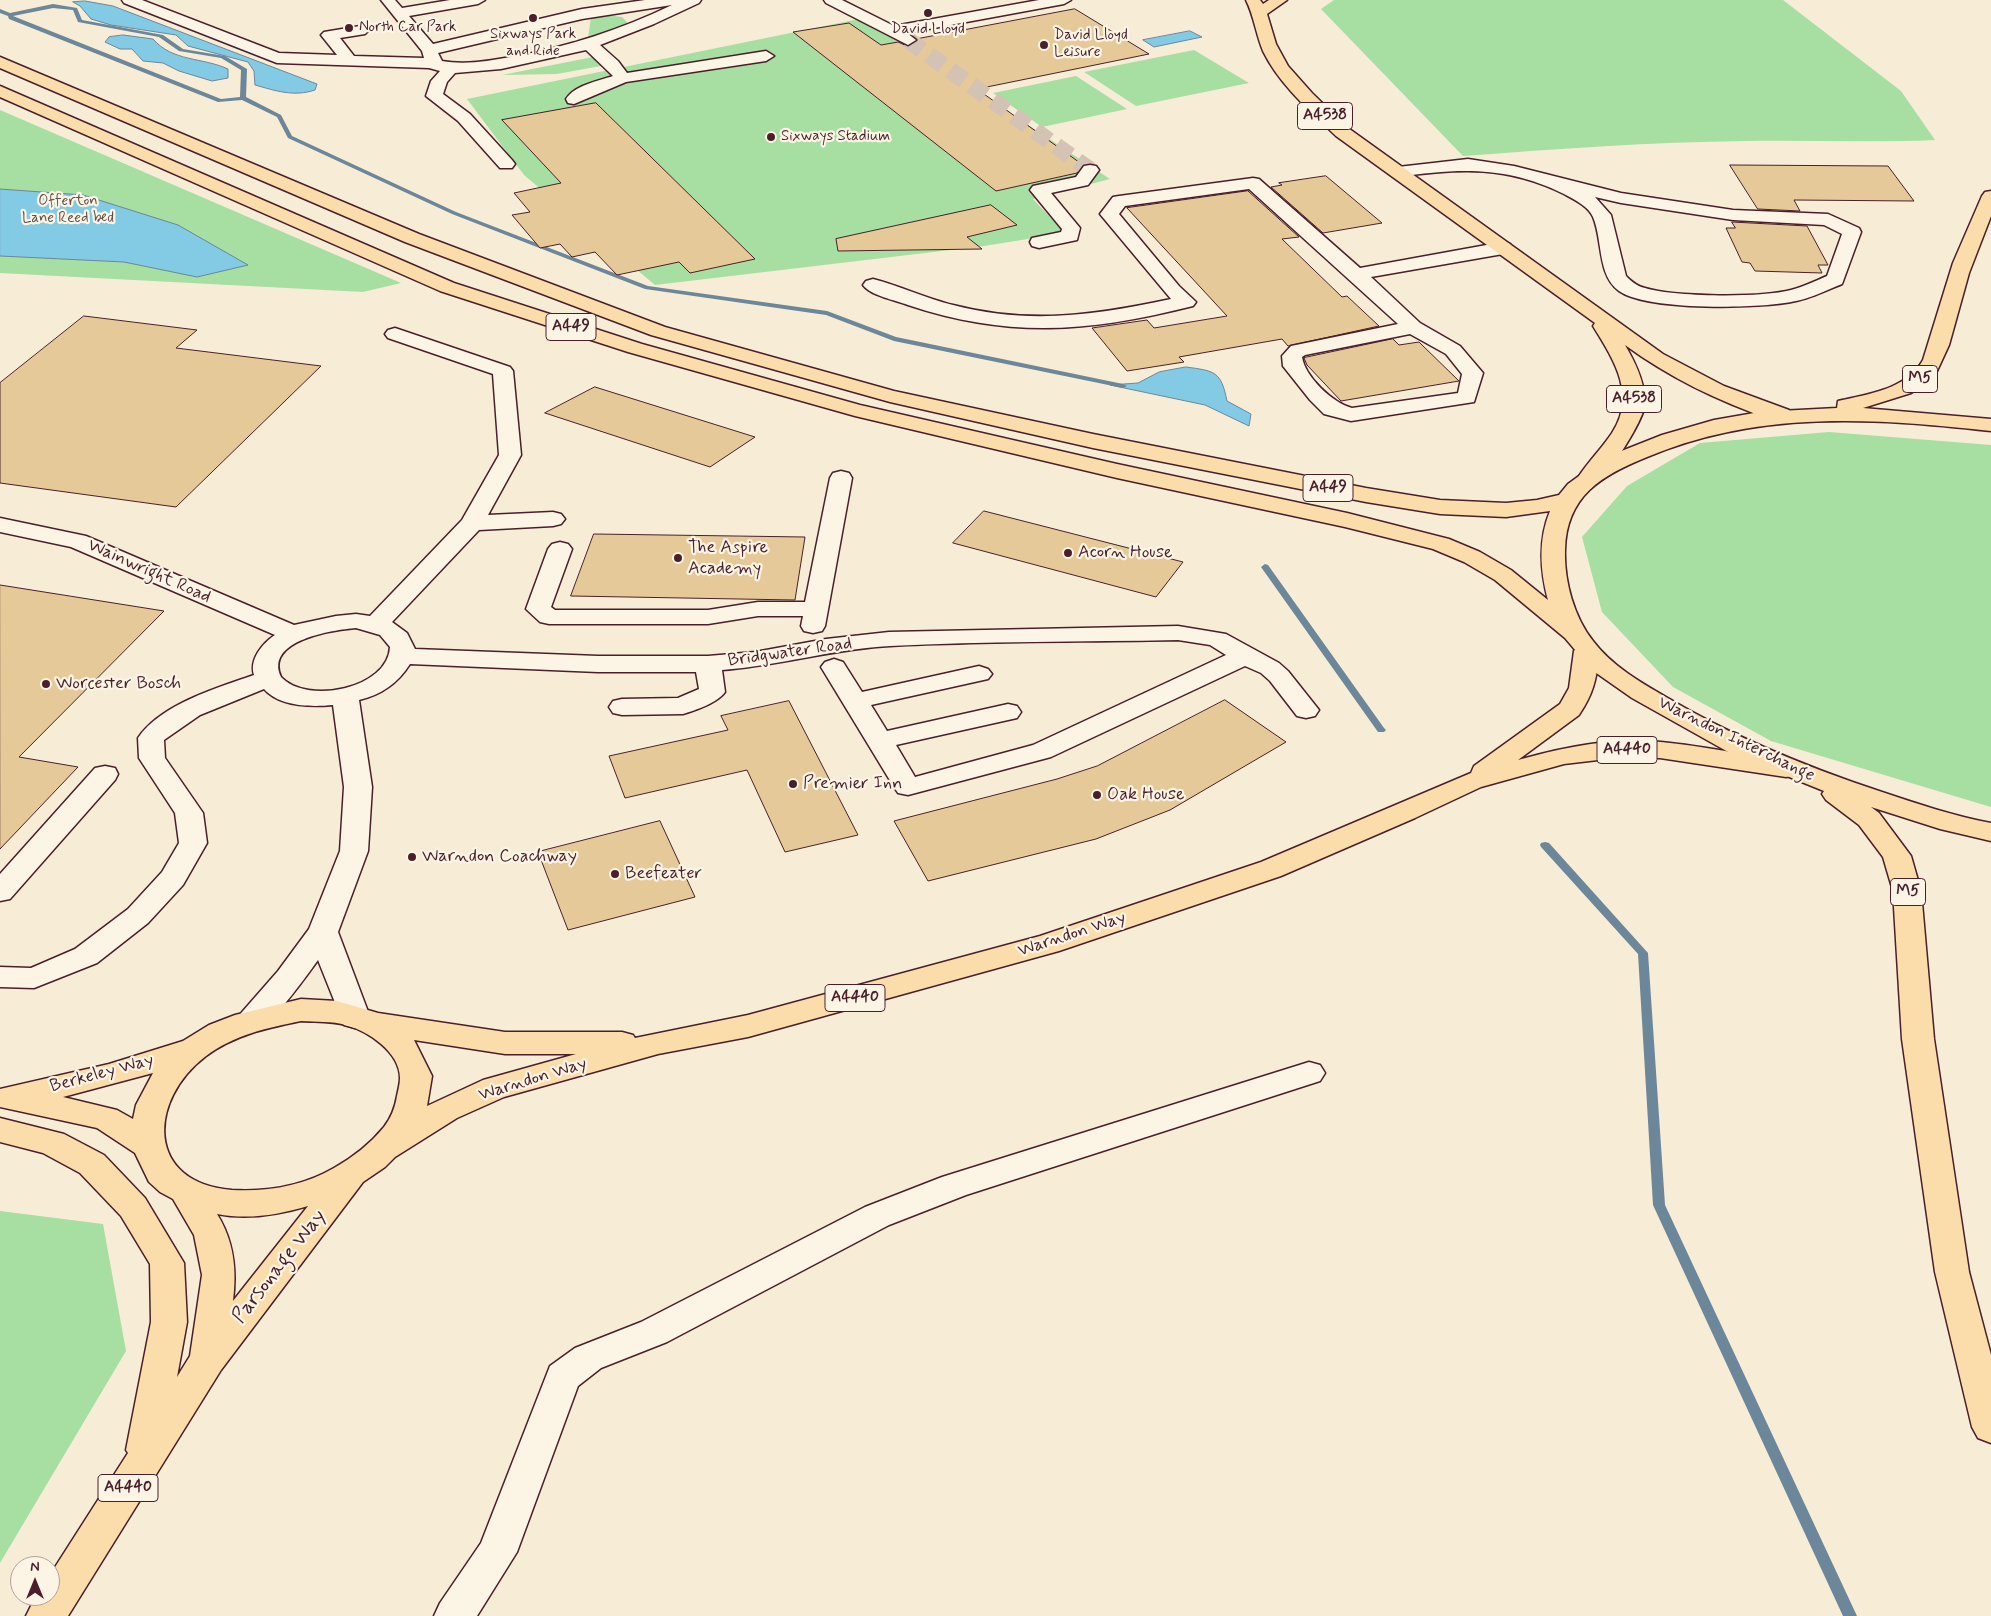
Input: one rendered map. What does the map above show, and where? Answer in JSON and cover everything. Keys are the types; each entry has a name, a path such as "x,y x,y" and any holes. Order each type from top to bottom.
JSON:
{"main road":[{"name":"A4538","path":"1280,0 1257,6 1274,57 1307,98 1342,132 1656,358 1706,388 1781,416"},
{"name":"A449","path":"0,62 412,238 649,328 890,396 1093,441 1366,495 1440,507 1506,510 1537,507 1565,500"},
{"name":"A449","path":"0,91 447,287 635,348 855,410 1100,467 1347,520 1441,544 1472,557 1503,575 1580,642"},
{"name":"M5","path":"1810,414 1881,397 1903,389 1922,378 1934,358 1976,225 1991,196"},
{"name":"A4538","path":"1590,476 1624,432 1633,414 1634,387 1622,358 1598,318"},
{"path":"1580,642 1560,598 1552,555 1554,533 1565,500 1590,476 1640,451 1690,433 1721,425 1781,416 1810,414 1924,418 1990,425"},
{"name":"Warndon Interchange","path":"1580,642 1636,690 1689,721 1786,769 1950,823 1989,831"},
{"name":"Warndon Way","path":"1471,781 1570,709 1582,688 1580,642"},
{"name":"Warndon Way","path":"387,1147 446,1110 494,1088 658,1043 748,1026 1049,944 1271,869 1405,812 1471,781 1563,756 1615,750 1660,750 1786,769"},
{"name":"M5","path":"1819,781 1870,819 1897,856 1908,891 1918,1039 1952,1272 1991,1428"},
{"name":"Warndon Way","path":"194,1049 221,1032 251,1019 301,1010 342,1013 366,1021 505,1043 658,1043"},
{"path":"194,1049 176,1066 156,1093 148,1116 148,1145 161,1174 185,1191 222,1202 265,1203 310,1194 351,1175 387,1147 411,1112 416,1077 404,1047 366,1021"},
{"name":"Berkeley Way","path":"4,1098 109,1075 194,1049"},
{"name":"Berkeley Way","path":"4,1098 106,1118 148,1145"},
{"path":"0,1130 52,1143 92,1164 133,1207 167,1263 169,1322 142,1466"},
{"name":"Parsonage Way","path":"46,1616 208,1359 351,1175"},
{"name":"Parsonage Way","path":"185,1191 211,1233 219,1275 208,1359"}],"street":[{"path":"129,0 277,58 438,60 472,69 590,46 621,34 694,0"},
{"path":"387,0 438,60 439,81 434,96 449,103 463,116 506,164"},
{"path":"398,13 478,0"},
{"path":"438,60 582,14 675,0"},
{"path":"831,0 894,31 908,40"},
{"path":"894,31 1064,0"},
{"path":"616,9 644,23"},
{"path":"349,60 329,35 360,31"},
{"path":"590,46 612,64 623,78"},
{"path":"574,99 590,90 623,78 766,56"},
{"path":"1398,172 1444,165 1468,164 1514,171 1555,183 1621,198 1733,215 1828,220 1852,232 1835,280 1792,296 1747,302 1704,301 1642,294 1626,287 1617,277 1602,215 1587,199 1555,183"},
{"path":"1039,242 1070,236 1070,228 1039,190 1082,181 1090,170"},
{"path":"873,285 935,307 1010,320 1092,320 1186,302 1172,290 1109,214 1119,201 1253,183 1356,274 1412,328 1453,350 1473,373 1467,398 1351,415 1332,409 1318,396 1293,366 1292,356 1298,350 1412,328"},
{"path":"1356,274 1504,248"},
{"path":"375,625 472,523 510,456 503,371 395,334"},
{"path":"841,478 812,624 855,701 908,787 1042,751 1245,656"},
{"path":"472,523 553,519"},
{"name":"Wainwright Road","path":"0,525 78,541 294,634"},
{"path":"560,549 538,609 549,617 708,617 758,609 816,609"},
{"path":"335,622 356,622 375,625 388,630 397,637 402,646 402,656 396,669 384,680 366,689 346,696 323,699 303,698 286,694 267,679 265,666 269,655 279,644 294,634 335,622"},
{"name":"Bridgwater Road","path":"402,656 598,664 708,664 830,657 889,639 1178,633 1217,639 1270,668 1279,676 1306,710"},
{"path":"622,707 683,706 698,700 712,692 708,664"},
{"path":"855,701 979,674"},
{"path":"0,977 34,978 86,956 138,916 173,878 193,843 189,813 152,758 151,738 164,725 199,704 267,679"},
{"path":"251,1019 289,978 323,932 354,851 358,787 346,696"},
{"path":"880,741 1008,712"},
{"path":"0,892 105,774"},
{"path":"323,932 366,1021"},
{"path":"454,1616 497,1552 563,1377 588,1358 654,1332 877,1216 954,1186 1309,1073"}],"green space":[{"path":"1334,0 1783,0 1901,91 1935,140 1675,143 1463,156 1321,9"},
{"path":"605,15 622,17 627,22 623,28 588,38 591,17"},
{"name":"Sixways Stadium","path":"859,19 896,38 1110,179 1033,199 1065,233 984,246 655,285 524,175 467,99"},
{"path":"1194,50 1249,83 1136,106 1084,72"},
{"path":"598,56 606,65 557,74 502,75"},
{"path":"1076,76 1127,109 1042,127 993,93"},
{"name":"Offerton Lane Reed bed","path":"0,110 401,283 363,292 0,273"},
{"path":"1829,432 1991,445 1991,807 1771,741 1673,687 1602,612 1582,537 1627,486 1700,443"},
{"path":"0,1211 103,1224 126,1351 0,1563"}],"water":[{"path":"85,1 113,6 317,84 315,90 292,93 255,85 254,71 248,62 188,46 176,35 111,25 91,19 80,6 73,2"},
{"path":"1190,31 1202,37 1154,47 1143,40"},
{"path":"123,35 153,39 170,52 228,69 228,78 212,81 179,71 163,63 143,61 132,49 120,49 105,42 109,37"},
{"path":"0,189 83,195 178,225 248,265 197,277 124,262 0,256"},
{"path":"1186,367 1215,374 1222,384 1227,401 1251,414 1249,426 1205,405 1110,385 1138,383 1159,372"}],"building":[{"path":"1075,9 1149,54 977,89 1083,165 1077,173 996,191 793,32 849,23 881,45 898,42 909,47 917,39"},
{"path":"596,103 755,259 690,273 679,262 617,275 595,252 572,257 560,244 540,248 512,215 530,212 514,193 561,183 502,120"},
{"path":"1730,165 1888,166 1914,201 1794,200 1800,211 1758,209"},
{"path":"1326,176 1382,223 1323,233 1271,187 1282,185 1279,183"},
{"path":"1248,191 1299,237 1282,239 1342,297 1347,296 1379,326 1288,346 1282,339 1179,357 1184,362 1127,371 1092,328 1147,320 1154,328 1227,316 1127,208"},
{"path":"991,205 1017,225 967,237 982,249 838,251 836,239"},
{"path":"1732,222 1807,226 1828,265 1818,265 1822,273 1755,271 1750,263 1742,262 1726,228 1735,228"},
{"path":"84,316 197,330 176,348 321,366 176,507 0,483 0,383"},
{"path":"1393,339 1399,345 1419,342 1459,381 1341,401 1307,365 1304,358"},
{"path":"595,387 755,437 710,467 545,413"},
{"name":"Acorn House","path":"984,511 1183,562 1156,597 953,543"},
{"path":"594,534 805,537 795,600 571,596"},
{"name":"Worcester Bosch","path":"0,585 164,611 19,757 78,767 0,849"},
{"name":"Oak House","path":"1225,700 1286,742 1170,810 1096,839 928,881 894,821 1057,779 1097,766"},
{"name":"Premier Inn","path":"789,701 858,835 785,852 747,770 625,798 609,756 728,730 721,716"},
{"name":"Beefeater","path":"660,821 695,897 568,930 538,852"}],"waterway":[{"path":"10,15 53,6 75,9 80,21 161,36 181,50 223,57 244,69 243,98"},
{"path":"0,11 10,15"},
{"path":"10,15 11,18 220,101 243,98"},
{"path":"243,98 279,116 290,137 454,213 647,288 827,313 894,339 1123,386"},
{"path":"1265,567 1381,730"},
{"path":"1545,845 1643,953 1659,1205 1850,1616"}],"tunnel":[{"path":"908,40 1090,170"}],"place":[{"name":"David Lloyd","path":"928,13"},
{"name":"Sixways Park and Ride","path":"533,18"},
{"name":"North Car Park","path":"349,28"},
{"name":"David Lloyd Leisure","path":"1044,45"},
{"name":"Sixways Stadium","path":"771,137"},
{"name":"Acorn House","path":"1068,553"},
{"name":"The Aspire Academy","path":"678,558"},
{"name":"Worcester Bosch","path":"46,684"},
{"name":"Premier Inn","path":"793,784"},
{"name":"Oak House","path":"1097,795"},
{"name":"Warndon Coachway","path":"412,857"},
{"name":"Beefeater","path":"615,874"}]}
